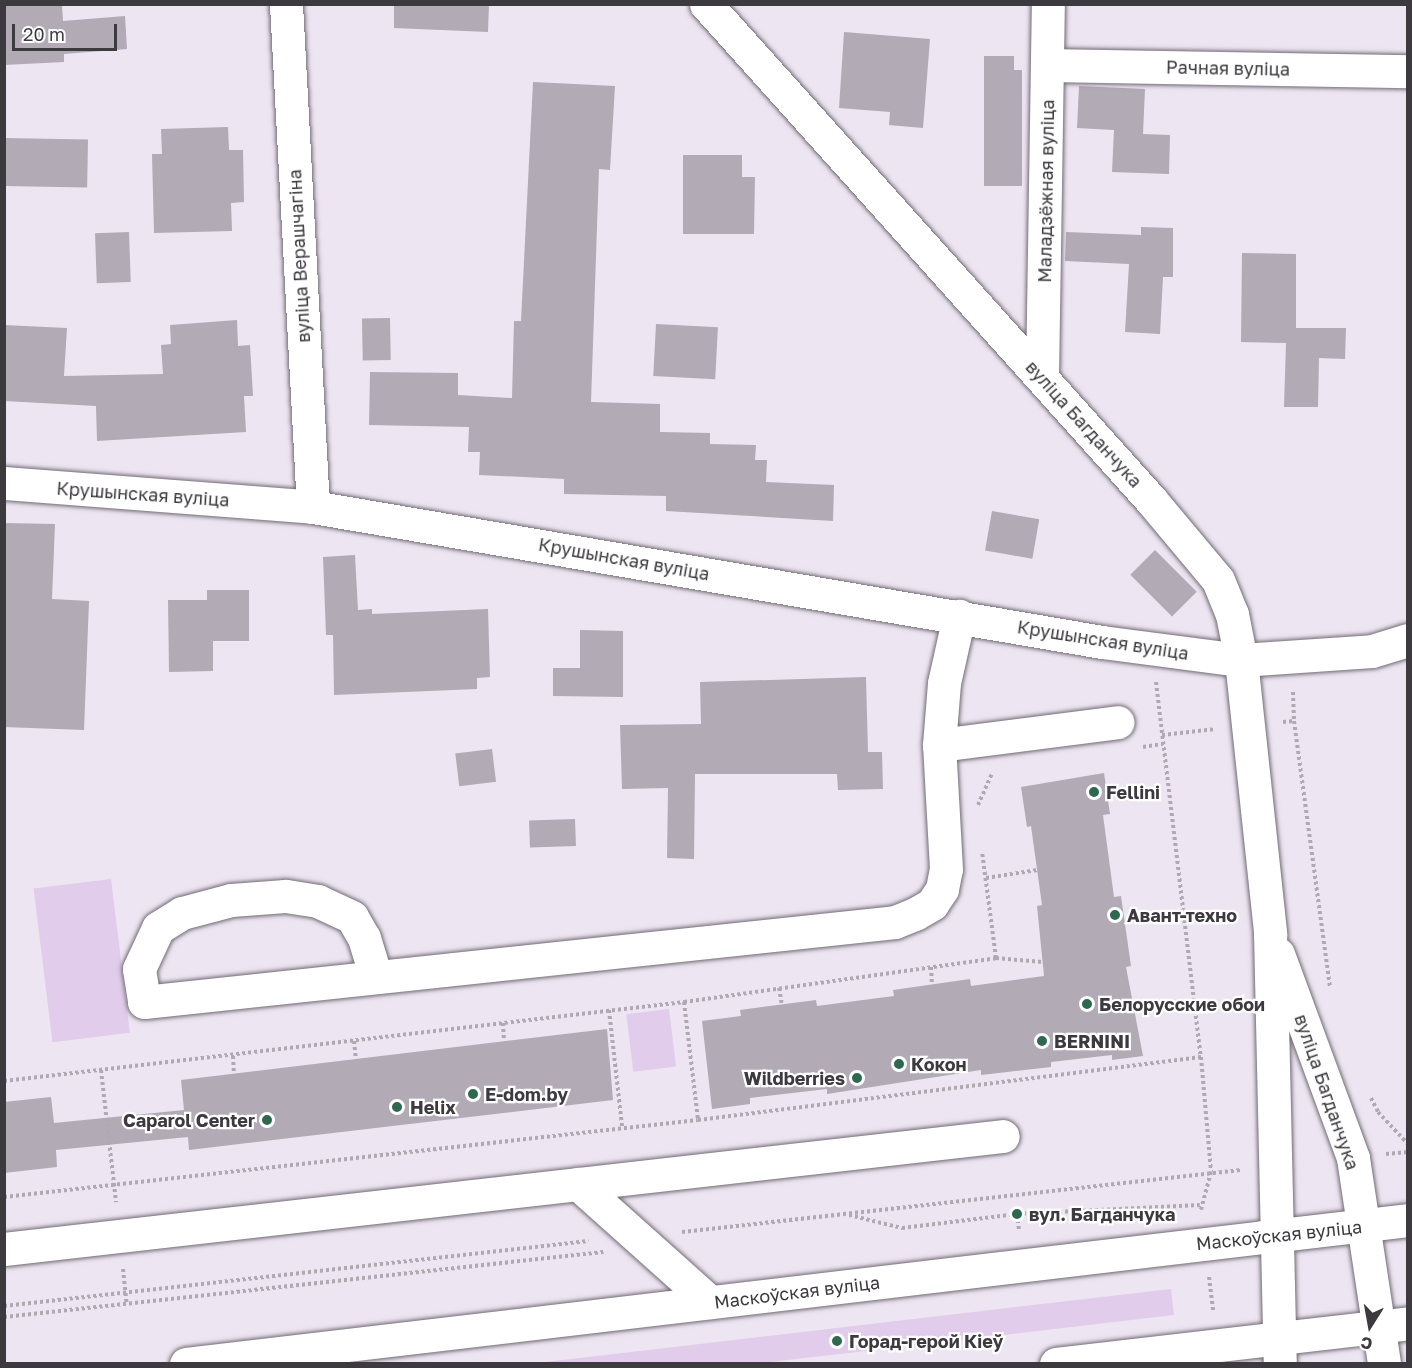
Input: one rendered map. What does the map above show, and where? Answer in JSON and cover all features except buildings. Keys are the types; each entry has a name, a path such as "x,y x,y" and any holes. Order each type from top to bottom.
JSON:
{"street":[{"name":"вуліца Верашчагіна","path":"286,4 313,507"},
{"name":"вуліца Багданчука","path":"706,4 1042,377 1218,580 1232,614 1240,660 1270,933 1272,1141 1280,1351"},
{"name":"Маладзёжная вуліца","path":"1042,377 1048,4"},
{"name":"Рачная вуліца","path":"1048,65 1407,71"},
{"name":"Крушынская вуліца","path":"4,483 313,507 1152,650 1240,660"},
{"path":"376,977 364,938 352,917 318,901 285,896 231,900 182,913 158,928 140,969 144,1002 895,922 932,904 942,889 946,819 939,745 944,683 959,616"},
{"path":"1240,660 1372,651 1407,639"},
{"path":"939,745 1118,722"},
{"name":"вуліца Багданчука","path":"1270,933 1353,1158 1365,1226 1394,1324 1384,1364"},
{"path":"4,1249 1003,1136"},
{"path":"578,1184 710,1302"},
{"name":"Маскоўская вуліца","path":"186,1364 1407,1220"},
{"path":"1056,1364 1216,1345 1280,1351 1394,1324"}],"path":[{"path":"845,1214 902,1228 1017,1214 1200,1205 1211,1172 1201,1057 1152,650"},
{"path":"1162,735 1294,721 1331,993"},
{"path":"977,808 993,771"},
{"path":"982,843 996,958"},
{"path":"986,878 1037,870"},
{"path":"4,1081 684,1002 996,958 1043,962"},
{"path":"931,967 932,985"},
{"path":"779,988 782,1005"},
{"path":"684,1002 698,1120"},
{"path":"609,1010 622,1126"},
{"path":"503,1023 504,1041"},
{"path":"354,1041 356,1059"},
{"path":"232,1056 234,1074"},
{"path":"4,1197 622,1126 698,1120 1201,1057"},
{"path":"101,1070 127,1305"},
{"path":"1368,1093 1378,1112 1407,1144"},
{"path":"1206,1243 1216,1345"},
{"path":"4,1317 648,1247"}],"shaded area":[{"path":"111,879 130,1033 52,1042 34,889"},
{"path":"669,1009 676,1067 633,1072 626,1014"},
{"path":"1171,1289 1174,1315 762,1363 537,1363"}],"place":[{"name":"Fellini","path":"1094,792"},
{"name":"Авант-техно","path":"1115,915"},
{"name":"Белорусские обои","path":"1087,1004"},
{"name":"BERNINI","path":"1042,1041"},
{"name":"Кокон","path":"899,1064"},
{"name":"Wildberries","path":"857,1078"},
{"name":"E-dom.by","path":"473,1094"},
{"name":"Helix","path":"397,1107"},
{"name":"Caparol Center","path":"267,1120"},
{"name":"вул. Багданчука","path":"1017,1214"},
{"name":"Горад-герой Кіеў","path":"837,1341"}]}
